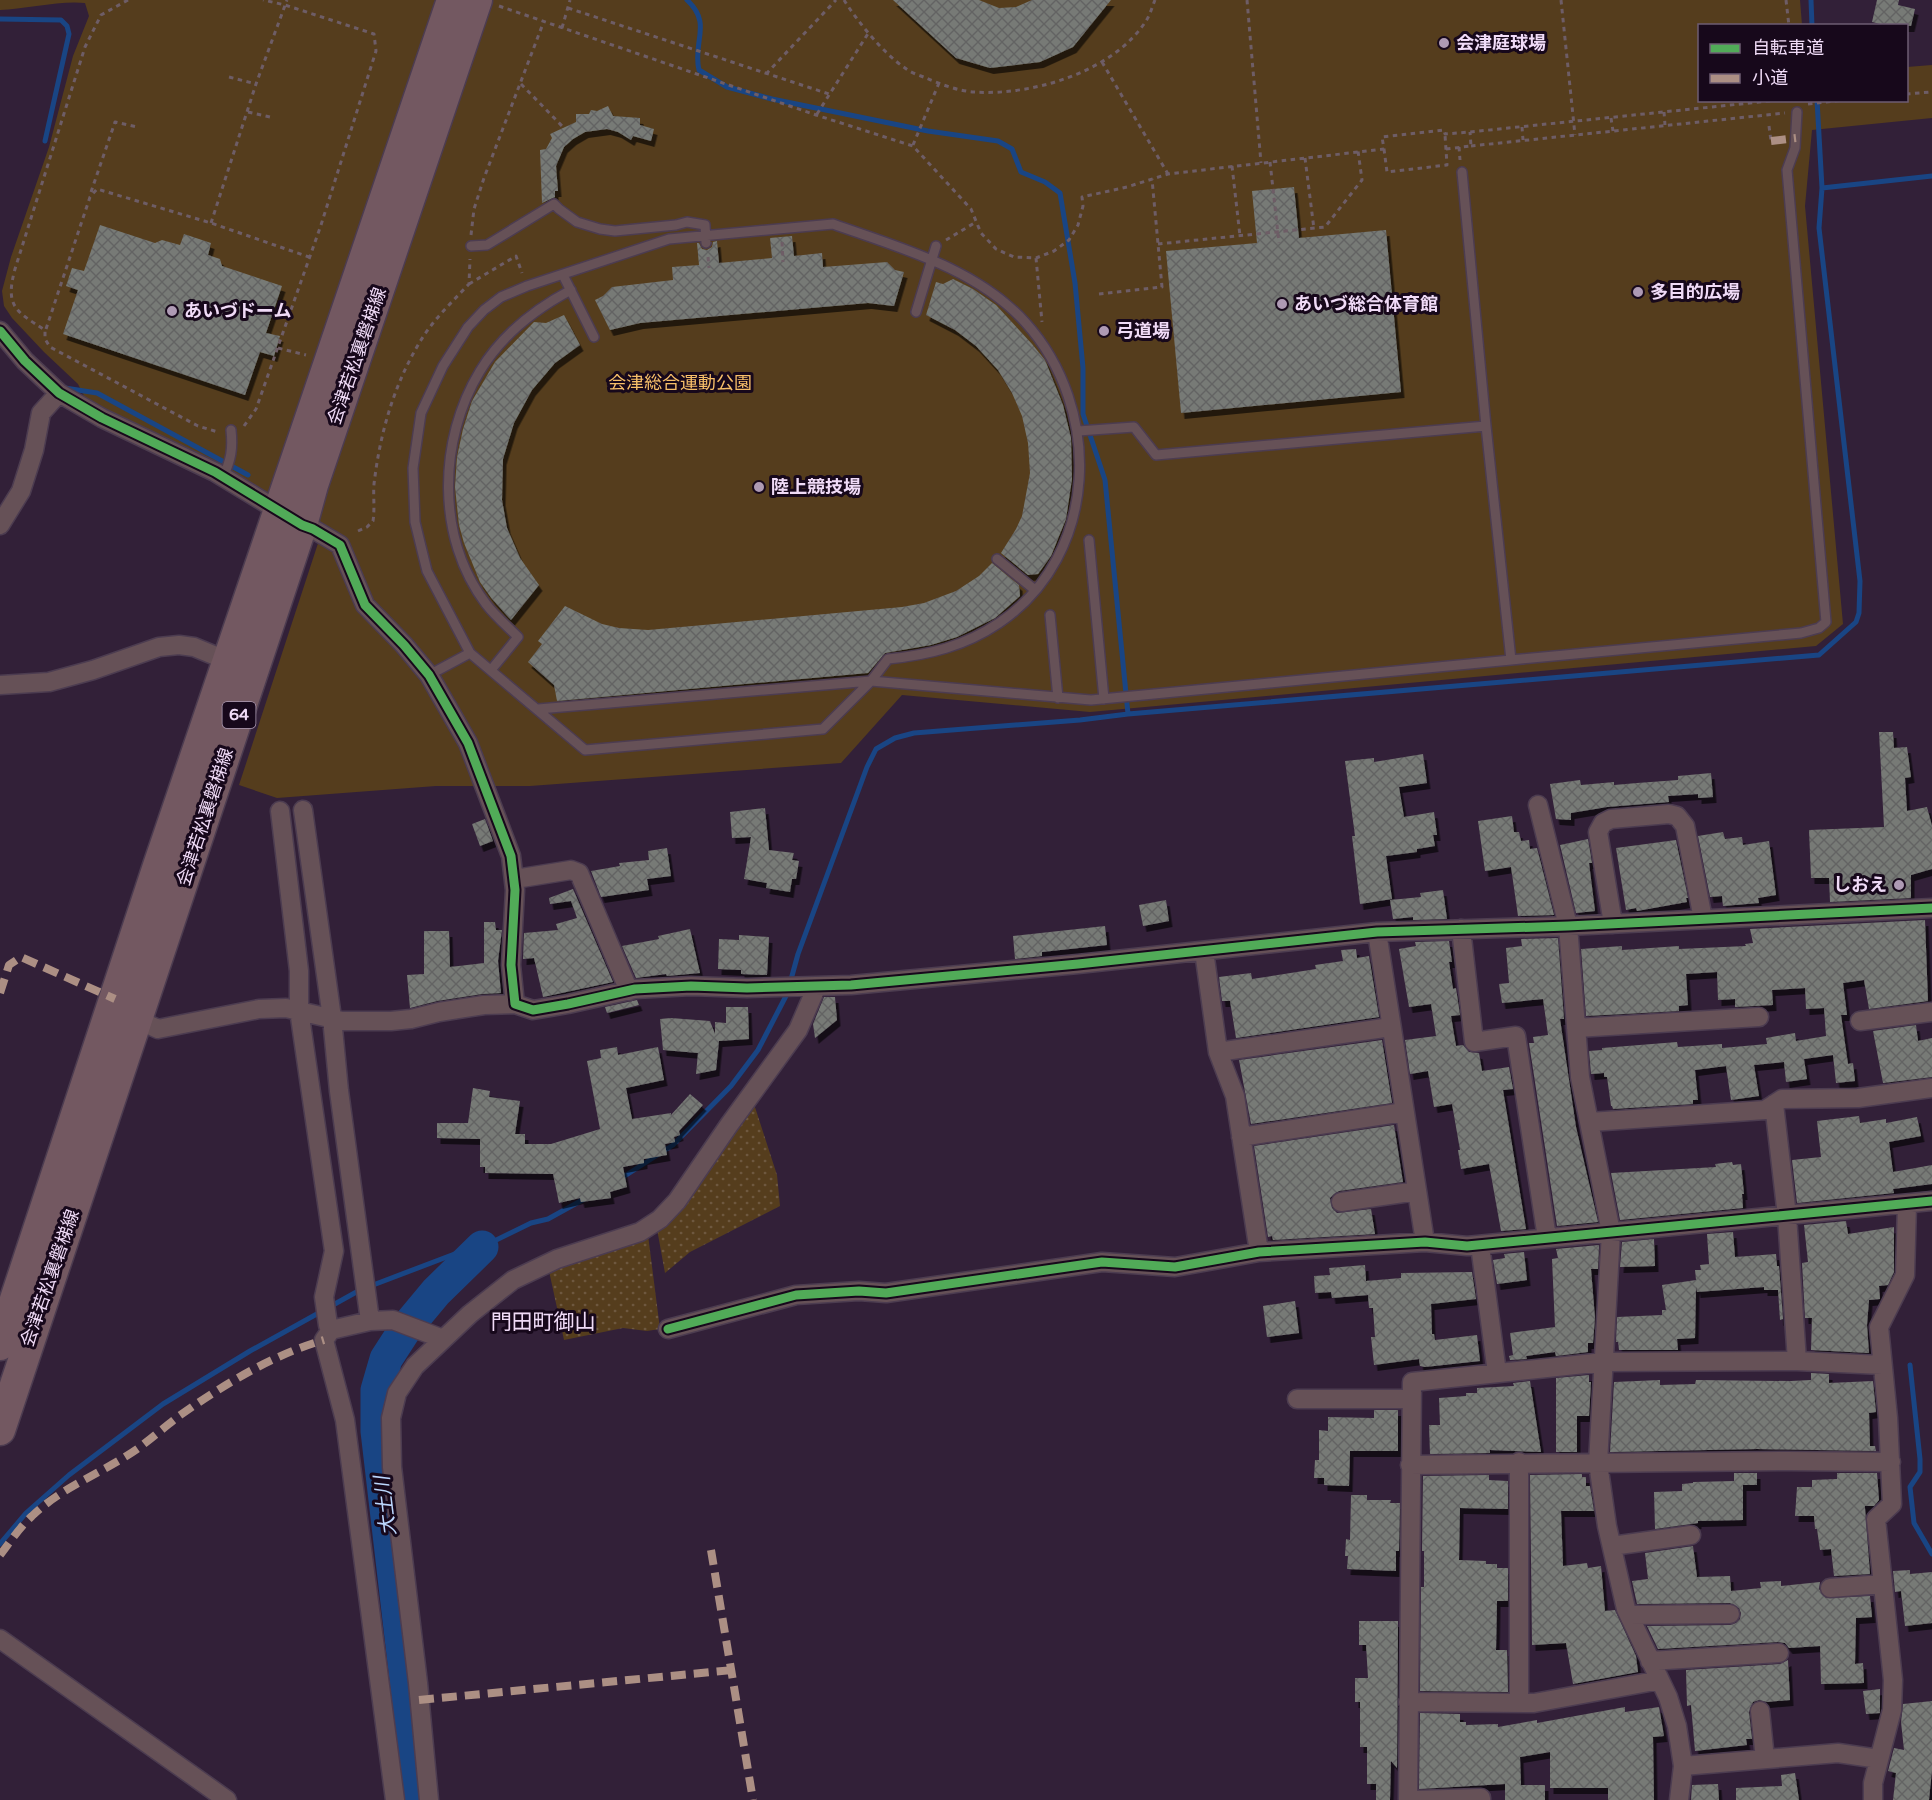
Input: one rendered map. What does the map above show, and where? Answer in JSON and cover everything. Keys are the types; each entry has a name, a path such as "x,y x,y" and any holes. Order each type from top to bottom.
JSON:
{"main road":[{"name":"会津若松裏磐梯線","path":"0,1345 125,1014 291,519 452,0"},
{"name":"会津若松裏磐梯線","path":"0,1430 228,661 291,519 317,474 484,2"}],"street":[{"path":"0,331 26,361 59,393 102,418 223,477 291,519 340,545 366,605 429,675 468,743 511,856 515,879 511,965 515,1004"},
{"path":"0,525 21,491 34,450 41,413 59,393"},
{"path":"0,684 50,682 159,647 179,645 194,647 228,661"},
{"path":"1538,805 1568,926 1580,1077 1611,1232 1599,1463 1612,1546 1629,1615 1668,1697 1677,1726 1683,1766 1679,1800"},
{"path":"303,810 370,1320"},
{"path":"280,811 299,971 299,1011 334,1251 324,1297 327,1325 331,1330"},
{"path":"1613,924 1598,832 1603,823 1611,819 1670,814 1677,816 1685,826 1702,919"},
{"path":"515,879 571,870 579,873 628,991"},
{"path":"125,1014 158,1029 259,1009 286,1008 342,1021 411,1019 484,1005 515,1004 533,1010 628,991 691,986 747,988 851,986 1377,932 1568,926 1932,908"},
{"path":"1461,929 1474,1042 1516,1036 1547,1238"},
{"path":"1377,932 1425,1242"},
{"path":"1204,951 1218,1052 1235,1096 1259,1252"},
{"path":"429,1800 392,1467 391,1418 397,1393 415,1366 470,1314 513,1280 557,1259 640,1232 660,1219 677,1201 798,1030 817,986"},
{"path":"1860,1021 1932,1012"},
{"path":"1576,1028 1759,1017"},
{"path":"1218,1052 1391,1027"},
{"path":"1590,1122 1765,1110 1782,1099 1858,1098 1932,1088"},
{"path":"1774,1104 1787,1216 1797,1361"},
{"path":"1241,1137 1404,1112"},
{"path":"1341,1202 1416,1191"},
{"path":"668,1329 796,1295 832,1292 886,1293 1102,1262 1175,1267 1259,1252 1425,1242 1467,1246 1932,1201"},
{"path":"1873,1800 1873,1784 1892,1710 1893,1680 1876,1519 1892,1504 1891,1462 1879,1327 1905,1275 1907,1205"},
{"path":"1480,1245 1497,1373"},
{"path":"395,1800 345,1420 324,1340 331,1330 370,1320 393,1320 443,1339"},
{"path":"1408,1800 1412,1382 1604,1362 1797,1361 1882,1365"},
{"path":"1297,1399 1411,1399"},
{"path":"1410,1465 1519,1462 1891,1462"},
{"path":"1519,1462 1519,1701"},
{"path":"1612,1546 1691,1534"},
{"path":"1830,1588 1883,1584"},
{"path":"1629,1615 1730,1614"},
{"path":"0,1639 227,1800"},
{"path":"1650,1661 1779,1653"},
{"path":"1408,1702 1519,1701 1534,1703 1660,1680"},
{"path":"1760,1711 1765,1759"},
{"path":"1683,1766 1838,1753 1879,1759"},
{"path":"1415,1800 1481,1798 1481,1800"}],"lane":[{"path":"538,709 871,681 1090,700 1801,633 1819,628 1826,622 1787,170 1796,148 1797,112"},
{"path":"1462,172 1511,660"},
{"path":"471,246 486,245 554,204 577,222 600,229 615,231 687,222 705,225 706,239"},
{"path":"833,224 932,261 988,290 1026,323 1045,347 1068,395 1078,431 1080,477 1073,521 1048,573 1016,610 983,633 942,651 922,656 888,659 871,681 823,729 585,750 470,653 428,571 415,522 413,468 421,413 443,366 468,327 484,310 501,297 527,286 669,239 706,239 781,233 833,224"},
{"path":"916,312 936,246"},
{"path":"563,274 594,337"},
{"path":"491,670 518,637 486,604 465,568 453,531 450,512 448,485 450,457 462,411 481,369 504,340 523,322 549,302 571,290"},
{"path":"1078,431 1134,427 1156,455 1486,426"},
{"path":"223,477 233,449 231,430"},
{"path":"1089,540 1104,699"},
{"path":"997,559 1035,590"},
{"path":"1050,615 1058,698"},
{"path":"429,675 470,653"}],"path":[{"path":"45,330 23,316 11,301 10,287 86,47 101,15 128,0"},
{"path":"137,127 115,122 45,330 45,339 50,347 198,426 220,432 243,428 256,409 278,348 321,225 376,51 374,34 285,5 262,0"},
{"path":"211,223 256,84 287,0"},
{"path":"562,28 570,0"},
{"path":"766,74 836,0"},
{"path":"844,0 851,12 905,69 939,83 973,92 1017,90 1061,81 1102,63 1127,42 1146,21 1155,0"},
{"path":"1247,0 1261,163"},
{"path":"1561,0 1575,135"},
{"path":"1786,0 1789,24"},
{"path":"484,2 913,146 971,209 981,233 996,249 1014,257 1036,258 1054,251 1069,240 1078,225 1083,206 1082,197 1168,174 1384,148"},
{"path":"568,8 829,94"},
{"path":"469,285 474,209 544,21"},
{"path":"816,115 869,32"},
{"path":"1102,63 1168,174"},
{"path":"229,77 256,84"},
{"path":"913,146 939,83"},
{"path":"521,84 564,128"},
{"path":"1908,94 1932,92"},
{"path":"1445,134 1758,102"},
{"path":"1446,148 1797,112 1797,105 1826,102"},
{"path":"1664,111 1665,125"},
{"path":"248,112 270,117"},
{"path":"1611,118 1612,131"},
{"path":"1769,126 1771,141"},
{"path":"1522,127 1523,140"},
{"path":"1444,130 1445,134 1447,165 1387,172 1382,137 1444,130"},
{"path":"1470,132 1471,146"},
{"path":"1158,244 1325,227 1362,180 1358,151"},
{"path":"1305,158 1314,229"},
{"path":"1270,162 1279,243"},
{"path":"1232,166 1240,236"},
{"path":"1099,294 1162,287 1152,179"},
{"path":"90,197 97,189 103,190 211,223 309,257"},
{"path":"936,246 976,222"},
{"path":"781,233 783,262"},
{"path":"358,531 373,521 374,487 381,436 396,388 422,339 440,315 469,285 516,256 527,286"},
{"path":"1036,258 1045,347"},
{"path":"278,348 314,357"}],"green space":[{"name":"会津総合運動公園","path":"0,0 1800,0 1802,24 1698,24 1698,102 1908,102 1908,67 1932,65 1932,118 1812,130 1805,206 1843,624 1816,646 1090,712 902,695 841,763 530,786 436,786 277,798 239,785 324,525 250,491 86,400 78,384 44,352 12,318 4,306 2,291 11,257 49,147 73,56 89,16 85,3 76,2 0,10"},
{"path":"753,1101 777,1175 780,1206 690,1252 665,1273 657,1229"},
{"path":"648,1235 660,1329 647,1331 623,1328 564,1340 549,1271"}],"building":[{"path":"893,0 979,0 999,8 1016,7 1032,0 1111,0 1073,47 1040,62 990,68 956,58"},
{"path":"1877,0 1899,0 1898,5 1915,9 1911,26 1872,22"},
{"path":"608,106 613,116 640,118 640,125 654,129 651,141 633,136 631,140 618,132 607,129 585,132 564,147 556,166 558,191 555,191 555,197 542,203 540,150 546,149 552,138 550,134 576,122 576,114 589,114 591,110 597,111"},
{"name":"あいづ総合体育館","path":"1294,187 1299,238 1386,230 1401,392 1181,413 1166,251 1257,243 1252,191"},
{"name":"あいづドーム","path":"100,225 155,243 162,240 180,245 184,234 211,243 208,255 220,259 222,266 282,286 266,333 280,336 274,356 260,352 245,395 63,334 78,290 66,286 72,268 84,271"},
{"path":"792,236 794,256 822,253 823,267 887,262 895,270 904,272 894,306 868,303 640,323 610,330 595,300 612,287 673,280 672,267 699,265 697,243 702,249 707,250 712,247 713,242 717,241 719,263 772,258 770,238"},
{"path":"953,279 996,305 1032,344 1045,360 1063,405 1071,438 1072,479 1066,519 1051,556 1038,574 1028,575 1001,553 1022,516 1030,473 1028,443 1022,416 998,370 976,346 955,330 926,315 936,282 943,284"},
{"path":"564,315 580,345 555,363 532,390 514,423 503,459 502,500 507,528 520,558 539,585 511,620 480,582 464,543 459,525 455,487 457,457 472,401 495,362 534,322 546,323"},
{"path":"992,563 1019,585 1020,596 995,618 957,637 931,645 885,653 868,673 557,701 554,685 528,662 542,644 538,641 565,606 602,624 648,630 902,607 924,603 956,591 979,576"},
{"path":"1879,732 1893,732 1894,748 1907,747 1911,777 1905,778 1907,811 1927,807 1932,826 1932,869 1911,875 1911,898 1830,902 1829,878 1811,878 1809,830 1884,827"},
{"path":"1423,754 1427,783 1399,787 1404,817 1434,812 1437,835 1433,835 1435,846 1417,849 1417,852 1386,856 1392,899 1360,904 1352,836 1355,836 1345,761 1374,758 1374,762"},
{"path":"1711,773 1713,797 1698,798 1698,794 1668,796 1669,802 1607,807 1571,813 1571,820 1556,819 1550,784 1580,780 1581,785 1614,782 1614,785 1678,780 1678,776"},
{"path":"765,808 769,850 794,853 792,860 799,861 796,879 792,879 790,892 766,888 767,883 744,879 751,837 732,838 730,812"},
{"path":"1512,816 1514,832 1519,832 1521,841 1529,840 1530,849 1537,848 1554,915 1518,916 1511,867 1485,871 1478,821"},
{"path":"485,819 493,841 480,846 472,824"},
{"path":"1723,832 1725,839 1742,837 1743,845 1769,841 1776,895 1758,898 1759,903 1723,906 1722,896 1710,897 1698,836"},
{"path":"1588,839 1595,911 1576,913 1560,845"},
{"path":"1676,840 1687,902 1637,911 1636,908 1626,910 1616,848"},
{"path":"667,848 671,876 647,879 649,890 601,897 591,871 620,866 619,863 649,860 648,851"},
{"path":"573,889 613,982 543,997 534,958 523,959 524,933 558,930 556,924 577,918 571,901 550,904 549,898"},
{"path":"1443,890 1447,919 1413,920 1413,917 1393,919 1390,900 1421,897 1420,893"},
{"path":"1166,900 1169,921 1143,926 1139,905"},
{"path":"1925,920 1928,1001 1869,1009 1864,980 1843,983 1847,1015 1841,1015 1848,1064 1853,1063 1855,1081 1836,1083 1833,1055 1804,1059 1807,1079 1786,1082 1784,1062 1754,1065 1759,1096 1731,1100 1726,1066 1695,1070 1698,1100 1693,1100 1693,1104 1613,1109 1607,1077 1604,1077 1604,1073 1591,1074 1589,1051 1602,1050 1602,1048 1677,1042 1678,1047 1722,1044 1722,1048 1767,1044 1766,1038 1795,1033 1796,1041 1826,1036 1824,1008 1806,1009 1805,988 1772,990 1773,1005 1735,1007 1735,999 1718,1000 1717,972 1686,974 1688,1005 1679,1006 1679,1011 1586,1016 1581,949 1622,946 1622,950 1679,946 1679,949 1746,946 1745,944 1753,943 1750,929"},
{"path":"484,922 495,922 496,930 502,930 498,961 501,993 437,1001 410,1008 407,975 424,974 424,931 449,931 450,967 484,963"},
{"path":"1105,926 1107,945 1042,952 1042,956 1015,959 1013,936"},
{"path":"690,929 700,973 636,978 622,946 659,939 658,936"},
{"path":"739,935 769,937 767,975 741,974 741,970 718,969 719,939 739,940"},
{"path":"1558,938 1564,1019 1560,1019 1576,1127 1598,1222 1557,1226 1529,1043 1534,1043 1533,1037 1548,1035 1543,999 1502,1003 1499,984 1509,983 1506,948 1522,946 1521,939"},
{"path":"1449,941 1453,989 1456,988 1460,1015 1451,1016 1456,1046 1463,1045 1469,1052 1479,1053 1482,1071 1509,1067 1513,1089 1503,1090 1526,1229 1501,1231 1489,1164 1461,1169 1452,1104 1434,1107 1428,1071 1410,1074 1405,1040 1436,1036 1431,1004 1409,1007 1399,949 1416,946 1415,942"},
{"path":"1356,949 1357,958 1369,956 1379,1017 1236,1038 1230,1001 1222,1001 1219,977 1251,973 1252,979 1316,969 1315,965 1343,961 1341,950"},
{"path":"824,997 835,997 837,1020 815,1038 813,1024"},
{"path":"637,1000 639,1005 607,1013 605,1007"},
{"path":"726,1007 748,1007 749,1039 719,1041 716,1070 696,1074 698,1053 663,1050 660,1019 710,1021 715,1034 715,1022 726,1023"},
{"path":"1916,1025 1918,1041 1932,1038 1932,1077 1883,1083 1873,1031"},
{"path":"1382,1040 1392,1103 1251,1124 1239,1060"},
{"path":"617,1047 618,1055 658,1047 664,1080 626,1088 632,1119 671,1113 671,1115 690,1094 703,1105 679,1131 680,1135 674,1137 675,1142 665,1144 667,1155 644,1159 644,1163 623,1167 627,1187 610,1192 611,1198 581,1202 580,1198 559,1203 553,1174 485,1173 485,1167 480,1167 480,1139 437,1138 437,1123 468,1123 473,1088 490,1091 489,1097 520,1101 515,1134 525,1134 525,1144 551,1144 600,1129 587,1061 601,1058 600,1050"},
{"path":"1859,1116 1860,1123 1886,1119 1886,1123 1917,1117 1921,1136 1889,1142 1893,1172 1932,1165 1932,1184 1893,1189 1894,1193 1797,1203 1792,1160 1821,1157 1817,1121"},
{"path":"1394,1125 1403,1182 1339,1191 1330,1198 1332,1208 1337,1213 1371,1209 1375,1234 1273,1240 1272,1236 1268,1237 1254,1146"},
{"path":"1732,1162 1733,1165 1741,1164 1743,1208 1620,1220 1611,1173 1716,1167 1715,1164"},
{"path":"1846,1221 1848,1234 1894,1227 1894,1272 1888,1285 1879,1286 1880,1299 1869,1300 1867,1325 1869,1353 1811,1350 1812,1318 1805,1318 1802,1263 1808,1262 1804,1225"},
{"path":"1733,1232 1735,1257 1776,1254 1783,1319 1780,1320 1778,1290 1764,1290 1764,1287 1697,1292 1696,1287 1695,1338 1677,1339 1678,1350 1619,1350 1618,1342 1616,1342 1617,1317 1662,1315 1662,1310 1666,1310 1662,1285 1696,1280 1695,1270 1701,1270 1700,1265 1709,1264 1707,1234"},
{"path":"1654,1239 1655,1266 1620,1267 1622,1242"},
{"path":"1599,1245 1598,1269 1591,1269 1595,1318 1593,1343 1588,1343 1588,1352 1556,1356 1555,1352 1526,1356 1527,1359 1510,1360 1509,1356 1513,1355 1510,1333 1555,1327 1552,1259 1558,1258 1556,1249"},
{"path":"1524,1252 1527,1280 1497,1284 1493,1260 1505,1258 1504,1254"},
{"path":"1365,1265 1366,1281 1401,1278 1401,1273 1472,1272 1476,1299 1431,1304 1432,1334 1435,1340 1477,1335 1480,1361 1425,1367 1420,1366 1419,1359 1374,1365 1371,1337 1375,1337 1373,1308 1369,1308 1368,1295 1332,1298 1331,1292 1315,1293 1314,1276 1330,1275 1329,1268"},
{"path":"1295,1301 1299,1333 1267,1337 1263,1306"},
{"path":"1811,1373 1829,1374 1829,1383 1873,1381 1876,1412 1869,1413 1870,1446 1875,1446 1876,1451 1757,1449 1610,1452 1614,1382 1660,1380 1660,1385 1695,1384 1696,1380 1791,1381 1811,1380"},
{"path":"1589,1375 1589,1382 1591,1382 1589,1416 1577,1416 1577,1452 1556,1452 1556,1378"},
{"path":"1530,1381 1541,1452 1490,1450 1490,1453 1430,1454 1429,1425 1440,1425 1439,1398 1466,1396 1466,1393 1477,1393 1477,1388 1514,1386 1513,1383"},
{"path":"1374,1410 1398,1410 1398,1451 1350,1451 1349,1486 1324,1485 1324,1478 1314,1478 1315,1460 1319,1460 1319,1430 1328,1431 1328,1417 1374,1418"},
{"path":"1734,1473 1757,1473 1757,1485 1743,1485 1743,1520 1698,1521 1698,1523 1655,1529 1654,1492 1682,1491 1682,1484 1693,1482 1734,1481"},
{"path":"1837,1473 1877,1473 1879,1500 1874,1506 1865,1506 1870,1574 1834,1576 1831,1549 1820,1550 1814,1516 1795,1516 1797,1487 1812,1487 1812,1480 1837,1479"},
{"path":"1582,1474 1582,1477 1586,1477 1586,1486 1590,1486 1594,1511 1561,1511 1563,1566 1587,1563 1588,1568 1601,1566 1605,1611 1615,1610 1636,1656 1638,1672 1573,1684 1566,1643 1532,1645 1530,1475"},
{"path":"1489,1475 1489,1480 1508,1481 1508,1509 1460,1508 1459,1560 1486,1561 1486,1564 1497,1564 1497,1568 1508,1568 1508,1601 1497,1601 1496,1650 1507,1650 1508,1692 1420,1691 1421,1587 1424,1587 1423,1476"},
{"path":"1351,1495 1367,1495 1367,1500 1391,1500 1390,1503 1400,1503 1399,1551 1396,1551 1396,1571 1347,1569 1348,1556 1345,1556 1346,1539 1350,1540"},
{"path":"1693,1546 1697,1577 1730,1576 1731,1591 1761,1588 1760,1582 1781,1581 1781,1586 1820,1582 1819,1589 1826,1598 1870,1596 1872,1617 1856,1618 1855,1664 1863,1663 1864,1683 1821,1684 1820,1646 1789,1648 1785,1643 1778,1642 1658,1649 1647,1626 1730,1625 1740,1619 1739,1608 1730,1603 1637,1604 1632,1581 1648,1579 1645,1553"},
{"path":"1910,1570 1910,1574 1932,1572 1932,1623 1905,1626 1901,1591 1895,1592 1893,1571"},
{"path":"1359,1621 1398,1621 1397,1768 1391,1761 1390,1800 1376,1800 1376,1784 1367,1784 1367,1747 1360,1747 1360,1702 1355,1702 1355,1678 1368,1678 1366,1645 1359,1645"},
{"path":"1788,1660 1790,1700 1753,1702 1749,1712 1752,1739 1746,1739 1747,1745 1695,1751 1691,1705 1687,1706 1686,1670 1780,1664"},
{"path":"1880,1689 1880,1713 1866,1714 1863,1691"},
{"path":"1932,1701 1932,1770 1929,1800 1893,1800 1896,1773 1888,1771 1894,1748 1904,1750 1901,1722 1903,1704"},
{"path":"1625,1707 1625,1712 1659,1707 1664,1736 1653,1737 1654,1800 1608,1800 1608,1788 1550,1788 1550,1752 1520,1757 1521,1785 1545,1785 1545,1800 1505,1800 1505,1784 1419,1789 1420,1713 1460,1714 1460,1722 1466,1722 1466,1725 1498,1724 1498,1727 1537,1720 1537,1723"},
{"path":"1795,1773 1799,1800 1736,1800 1736,1788 1782,1786 1781,1775"},
{"path":"1718,1784 1719,1800 1691,1800 1692,1785"}],"waterway":[{"path":"687,0 699,17 699,70 727,87 772,99 928,131 998,141 1012,149 1021,172 1045,182 1060,193 1075,283 1083,368 1083,414 1105,480 1128,714"},
{"path":"1811,0 1812,24"},
{"path":"0,19 61,20 67,26 69,34 45,141"},
{"path":"620,1179 673,1145 731,1086 758,1050 787,994 798,954 867,767 876,749 895,738 914,733 1819,655 1856,622 1859,613 1860,581 1819,228 1822,188 1817,102"},
{"path":"1822,188 1932,176"},
{"path":"65,388 97,393 248,475"},
{"path":"0,1544 26,1513 69,1475 163,1404 250,1351 360,1290 473,1247 482,1247 531,1223 548,1219 586,1198"},
{"name":"大土川","path":"420,1800 377,1431 377,1390 386,1359 406,1328 436,1292 482,1247"},
{"path":"1910,1365 1920,1459 1920,1472 1910,1487 1914,1523 1932,1554"}],"marked path":[{"path":"1771,141 1796,138"},
{"path":"0,993 9,965 21,957 115,999"},
{"path":"0,1555 28,1520 57,1496 127,1456 179,1416 231,1382 267,1362 324,1340"},
{"path":"711,1550 753,1800"},
{"path":"419,1700 733,1670"}],"cycle path":[{"path":"0,331 25,361 59,393 102,418 215,472 302,525 340,545 365,605 429,675 468,743 511,856 515,890 511,965 515,1004 533,1010 635,989 691,986 747,988 851,985 1078,964 1377,932 1568,926 1932,908"},
{"path":"668,1329 796,1295 859,1291 886,1293 1102,1262 1175,1267 1259,1252 1425,1242 1467,1246 1932,1201"}],"place":[{"name":"会津庭球場","path":"1444,43"},
{"name":"多目的広場","path":"1638,292"},
{"name":"あいづ総合体育館","path":"1282,304"},
{"name":"あいづドーム","path":"172,311"},
{"name":"弓道場","path":"1104,331"},
{"name":"陸上競技場","path":"759,487"},
{"name":"しおえ","path":"1899,885"}],"district":[{"name":"門田町御山","path":"543,1322"}]}
